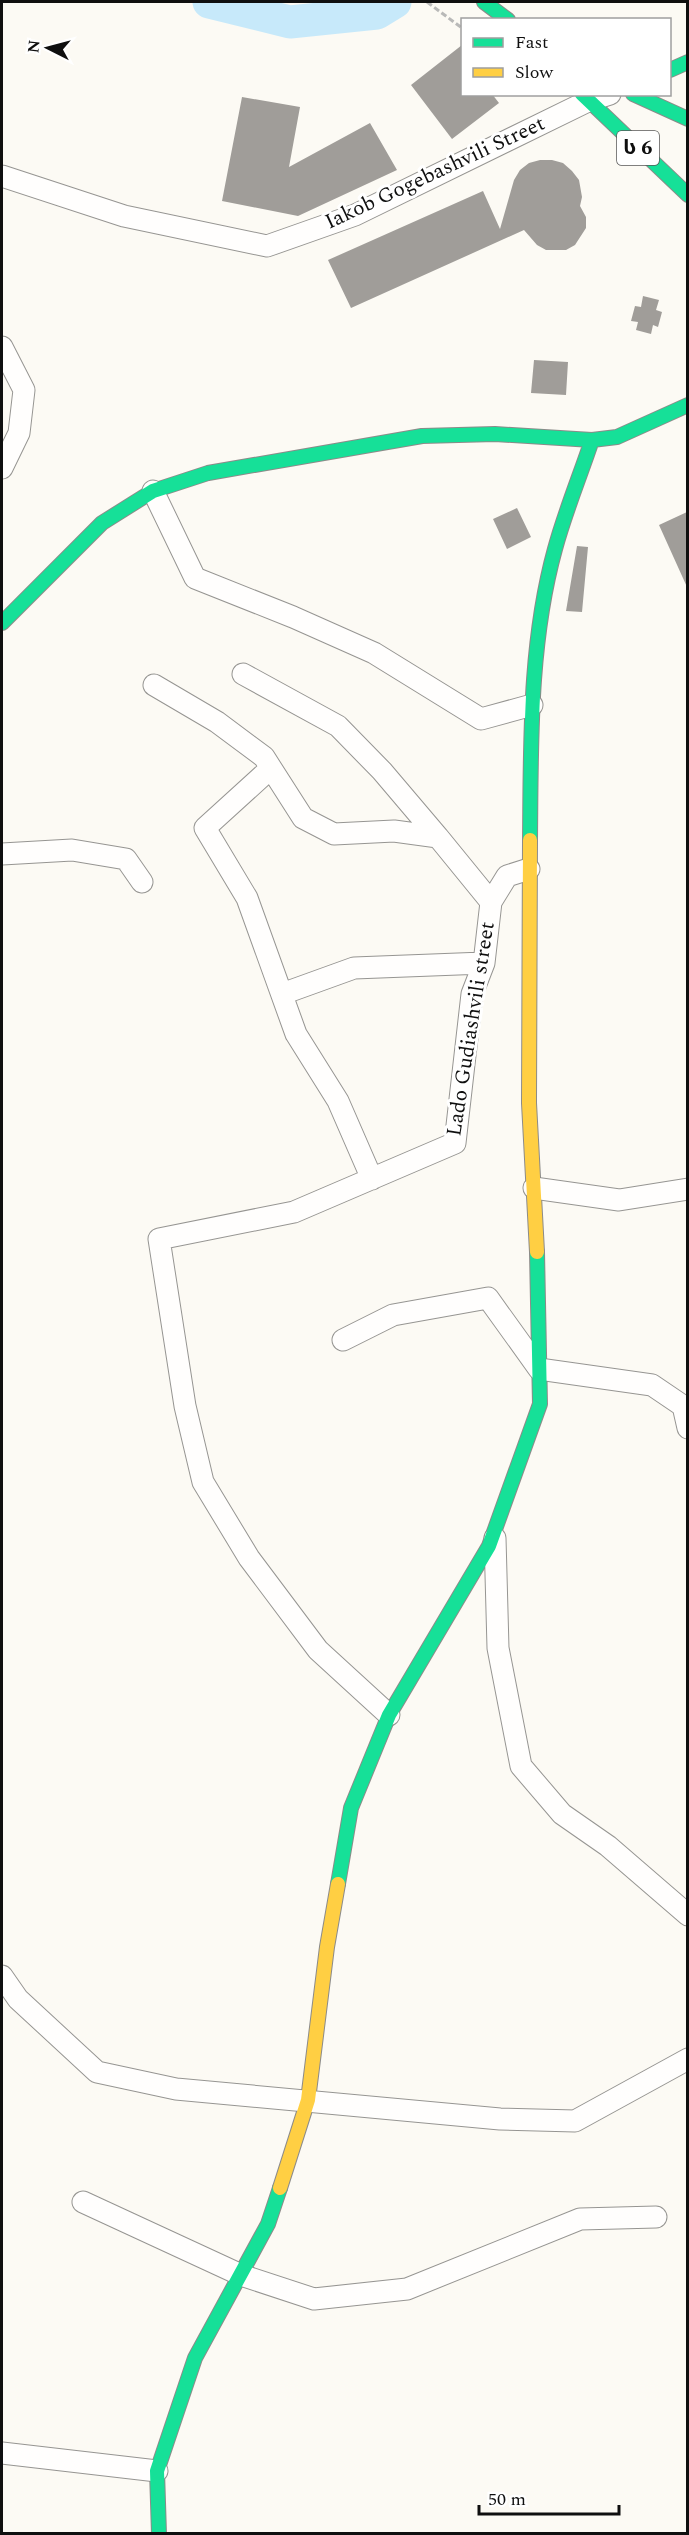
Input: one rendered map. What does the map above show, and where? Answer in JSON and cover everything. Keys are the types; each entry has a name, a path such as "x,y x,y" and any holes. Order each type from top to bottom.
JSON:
{"main road":[{"path":"484,2 503,15"},
{"path":"671,69 687,62"},
{"name":"ს 6","path":"637,96 687,119"},
{"name":"ს 6","path":"585,98 687,195"},
{"path":"2,623 102,523 153,491 208,473 422,436 495,434 592,440 617,437 687,405"},
{"path":"159,2534 157,2471 195,2358 268,2224 308,2100 327,1947 351,1808 389,1715 489,1546 540,1404 534,1188 529,1103 532,705 541,620 555,549 592,440"}],"street":[{"name":"Iakob Gogebashvili Street","path":"2,176 124,216 267,246 355,215 585,98"},
{"path":"2,347 24,390 19,434 2,468"},
{"path":"153,491 195,578 293,616 374,653 481,719 532,705"},
{"path":"243,674 338,726 382,771 491,902"},
{"path":"154,685 218,722 264,757 303,818 333,834 394,831 438,837"},
{"path":"271,768 205,828 247,898 296,1034 338,1101 372,1179"},
{"path":"2,854 72,850 126,859 142,882"},
{"name":"Lado Gudiashvili street","path":"389,1715 318,1650 249,1558 203,1482 185,1406 159,1239 294,1212 455,1143 472,994 484,963 491,902 507,876 529,869"},
{"path":"282,994 354,968 484,963"},
{"path":"534,1188 619,1200 687,1189"},
{"path":"343,1340 393,1316 488,1298 539,1369 652,1385 683,1406 687,1428"},
{"path":"494,1531 498,1648 521,1766 562,1814 608,1846 687,1915"},
{"path":"2,1976 18,1999 97,2072 176,2089 500,2119 575,2121 687,2059"},
{"path":"83,2202 241,2275 314,2299 407,2289 580,2219 656,2217"},
{"path":"2,2453 157,2471"}],"path":[{"path":"427,2 461,27"}],"building":[{"path":"461,46 461,96 494,96 499,103 452,139 411,85"},
{"path":"242,97 300,107 289,167 370,123 397,170 298,216 222,201"},
{"path":"540,160 563,163 579,180 582,197 580,206 586,217 586,228 575,245 566,250 546,250 537,245 524,230 351,308 328,260 483,191 500,229 514,180 520,170 529,163"},
{"path":"643,296 659,300 656,310 662,312 658,327 653,325 651,334 636,330 638,322 631,321 635,306 641,307"},
{"path":"534,360 568,362 566,395 531,393"},
{"path":"517,508 531,537 507,549 493,519"},
{"path":"687,512 687,587 659,525"},
{"path":"577,546 588,547 582,612 566,611"}],"waterway":[{"path":"209,2 290,22 377,13 395,2"}],"traffic: fast":[{"path":"484,2 505,18"},
{"path":"671,70 688,62"},
{"path":"584,96 688,195"},
{"path":"637,96 688,119"},
{"path":"2,623 102,523 153,491 208,473 422,436 495,434 592,440 617,437 688,405"},
{"path":"530,840 533,693 540,620 555,549 592,440"},
{"path":"338,1884 351,1808 389,1715 489,1546 540,1404 537,1252"},
{"path":"159,2534 157,2471 195,2358 268,2224 280,2188"}],"traffic: slow":[{"path":"530,840 529,1103 537,1252"},
{"path":"280,2188 308,2100 327,1947 338,1884"}]}
